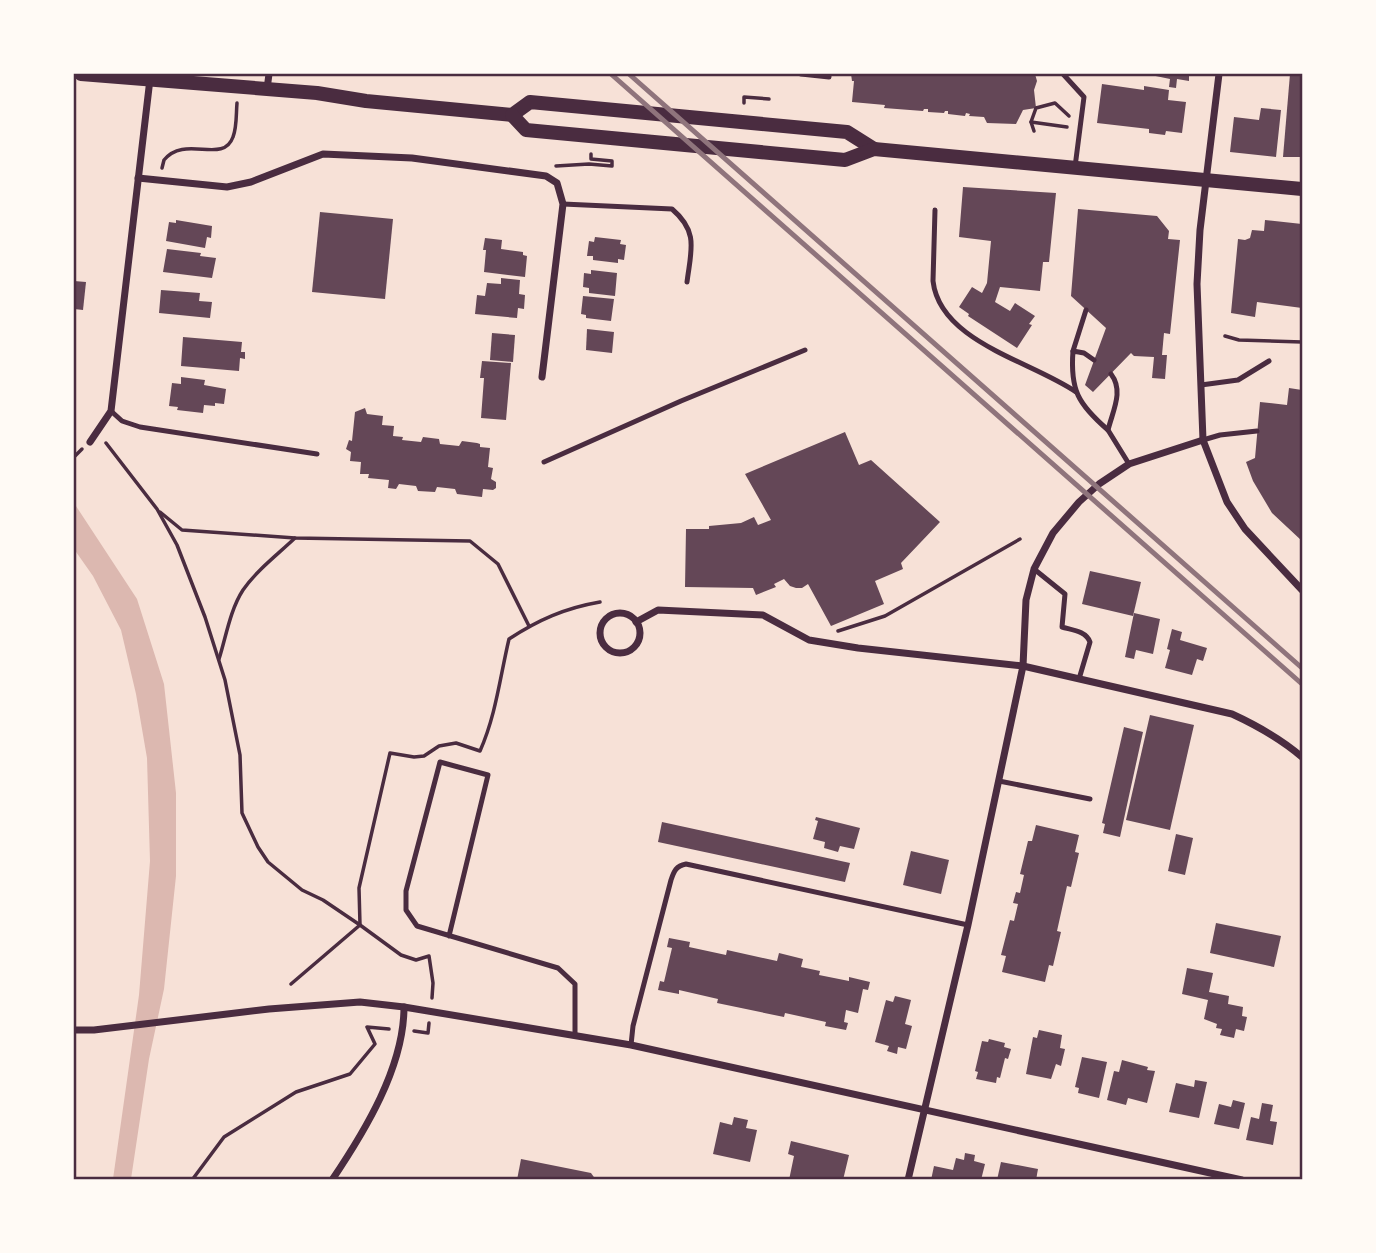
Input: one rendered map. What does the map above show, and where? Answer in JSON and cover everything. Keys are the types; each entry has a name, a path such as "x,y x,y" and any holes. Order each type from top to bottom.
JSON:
{"main road":[{"path":"81,74 317,93 366,101 512,115 530,102 847,132 874,149"},
{"path":"512,115 526,130 845,160 874,149 1303,189"}],"street":[{"path":"267,89 269,74"},
{"path":"1219,74 1200,230 1197,285 1203,440 1227,502 1245,529 1303,590"},
{"path":"90,442 111,411 150,78"},
{"path":"138,178 227,187 251,183 323,154 412,158 546,176 557,183 563,204 542,377"},
{"path":"908,1180 968,925 1023,666 1026,600 1034,569 1053,533 1079,502 1099,484 1129,464 1203,440"},
{"path":"636,622 658,610 764,615 809,640 1023,666 1232,714 1260,727 1303,757"},
{"path":"620,613 632,617 636,622 640,636 633,648 620,653 607,649 602,644 600,630 607,617 620,613"},
{"path":"74,1030 360,1002 404,1007 631,1045 1242,1180"},
{"path":"332,1180 354,1148 383,1092 404,1030 404,1007"}],"lane":[{"path":"801,74 829,77 829,74"},
{"path":"1063,74 1084,97 1074,167"},
{"path":"563,204 672,209 681,217 692,237 687,282"},
{"path":"935,210 932,261 934,292 948,316 959,328 978,340 1076,392"},
{"path":"1086,310 1073,351 1071,375 1076,392 1091,415 1108,430 1129,464"},
{"path":"544,462 805,350"},
{"path":"1073,351 1084,353 1094,360"},
{"path":"1200,384 1238,380 1269,361"},
{"path":"1108,430 1119,389 1111,374"},
{"path":"111,411 122,421 140,427 317,454"},
{"path":"1203,440 1220,435 1257,431"},
{"path":"1034,569 1065,594 1062,627 1081,632 1088,637 1090,642 1079,679"},
{"path":"449,936 488,775 440,762 406,891 406,910 417,926 449,936 558,968 575,984 575,1034"},
{"path":"999,781 1090,799"},
{"path":"631,1045 633,1026 671,880 674,870 680,866 686,864 968,925"}],"path":[{"path":"744,103 744,97 769,99"},
{"path":"1034,131 1031,122 1036,108 1055,103 1070,117 1068,136"},
{"path":"164,160 178,149 189,147 208,151 227,145 234,135 236,117"},
{"path":"1031,122 1069,128"},
{"path":"546,176 554,167 589,164 612,166 612,160 591,159 591,154"},
{"path":"1225,336 1239,340 1303,342"},
{"path":"90,442 94,448 103,441 157,509 177,545 205,617 225,680 240,755 242,813 268,862 302,890 323,900 401,955 416,960 429,956 433,984"},
{"path":"157,509 182,530 295,538 470,541 498,564 529,626"},
{"path":"219,661 233,610 243,590 295,538"},
{"path":"809,640 885,616 1020,539"},
{"path":"360,925 359,888 390,753 424,756 439,746 456,743 480,751 498,697 509,639 529,626 581,605 600,601"},
{"path":"291,984 360,925"},
{"path":"191,1180 224,1137 296,1092 349,1073 375,1044 367,1027"}],"shaded area":[{"path":"74,503 137,599 164,684 176,793 176,876 164,989 149,1059 131,1179 113,1179 139,995 150,861 147,758 121,630 93,576 74,549"}],"building":[{"path":"851,74 1035,74 1036,108 1023,110 1016,124 987,123 984,117 969,116 970,114 966,113 965,116 948,114 948,111 928,112 928,109 923,111 884,108 885,105 852,102 854,81"},
{"path":"1146,74 1189,74 1189,81 1177,79 1176,88 1169,87 1170,79"},
{"path":"1290,74 1302,74 1302,157 1283,157"},
{"path":"1102,84 1144,90 1144,86 1169,90 1168,100 1186,102 1182,133 1166,131 1165,135 1149,133 1149,129 1097,123"},
{"path":"1261,108 1281,110 1276,157 1230,152 1234,117 1259,120"},
{"path":"963,187 1056,193 1049,262 1043,262 1040,291 1000,287 995,302 1010,311 1015,303 1035,316 1017,348 968,316 969,314 959,307 972,287 982,293 987,283 991,241 959,237"},
{"path":"1078,209 1157,216 1169,231 1168,239 1180,240 1170,334 1164,333 1162,355 1167,355 1165,379 1152,378 1154,357 1134,356 1131,353 1093,392 1085,385 1106,328 1071,296"},
{"path":"320,212 393,219 385,299 312,292"},
{"path":"176,220 212,226 211,238 207,237 205,248 166,241 169,222 176,223"},
{"path":"1265,220 1302,224 1302,308 1257,302 1255,317 1231,313 1238,239 1250,238 1252,230 1264,231"},
{"path":"595,237 621,240 620,244 626,245 624,260 618,259 618,263 593,260 593,256 587,256 589,241 594,242"},
{"path":"485,238 502,240 501,249 523,252 523,255 527,256 525,277 484,272"},
{"path":"167,249 201,253 200,256 216,258 212,278 163,272"},
{"path":"591,270 617,273 615,296 589,293 589,288 583,287 584,273 591,274"},
{"path":"501,278 520,280 519,294 525,295 524,309 518,308 517,318 475,314 477,295 485,296 487,283 501,284"},
{"path":"74,281 86,282 83,310 74,309"},
{"path":"161,290 200,293 199,301 212,302 210,318 159,313"},
{"path":"583,296 614,299 611,321 586,318 586,315 581,314"},
{"path":"587,329 614,332 612,353 586,350"},
{"path":"492,333 515,335 513,362 490,360"},
{"path":"183,337 242,342 241,352 245,352 245,359 240,358 239,371 181,366"},
{"path":"482,361 511,363 506,420 481,418 484,378 480,378"},
{"path":"181,377 205,380 204,385 226,389 224,404 204,405 203,413 177,410 178,407 169,406 172,383 181,384"},
{"path":"1289,388 1302,390 1302,541 1272,513 1253,481 1246,462 1255,458 1260,402 1287,405"},
{"path":"365,408 367,414 383,416 382,425 394,426 393,436 403,437 402,440 421,442 423,437 439,439 440,444 459,446 462,441 490,448 488,467 493,468 491,479 496,482 496,488 483,489 482,497 457,494 455,489 437,487 435,492 418,491 416,486 399,484 396,489 388,488 389,480 368,478 369,474 360,474 361,462 350,461 351,452 346,449 349,440 352,441 355,412"},
{"path":"845,432 859,465 871,460 940,522 901,563 903,569 875,581 884,604 831,626 808,584 796,588 784,579 774,584 776,587 756,595 753,588 685,587 686,529 709,529 709,526 741,523 754,517 758,525 771,520 745,474"},
{"path":"1090,571 1141,582 1133,616 1082,604"},
{"path":"1134,613 1160,619 1153,654 1136,650 1134,659 1125,657"},
{"path":"1172,629 1182,632 1180,640 1207,648 1203,661 1197,659 1192,675 1165,668"},
{"path":"1150,715 1194,725 1170,830 1126,820"},
{"path":"1124,727 1143,732 1120,837 1103,833 1105,824 1102,823"},
{"path":"816,817 860,828 854,849 840,846 838,852 824,848 825,842 813,839 818,821 815,820"},
{"path":"662,822 850,863 845,882 658,842"},
{"path":"1036,825 1079,835 1075,852 1079,853 1071,887 1067,886 1057,931 1061,932 1053,966 1049,965 1045,982 1002,972 1006,956 1001,955 1010,920 1014,921 1018,904 1013,903 1016,892 1020,893 1024,875 1020,874 1028,841 1032,841"},
{"path":"1176,834 1193,838 1185,875 1168,871"},
{"path":"911,851 949,860 941,894 903,885"},
{"path":"1216,923 1281,936 1274,967 1210,953"},
{"path":"669,938 690,942 689,947 726,955 727,950 777,961 779,953 803,959 801,967 820,971 819,975 870,982 868,990 863,989 858,1013 846,1010 846,1030 825,1026 826,1022 785,1013 784,1017 717,1003 718,999 679,990 679,994 658,990 660,981 664,982 672,948 667,947"},
{"path":"1187,968 1213,973 1209,992 1229,996 1228,1004 1243,1007 1242,1016 1247,1017 1244,1031 1236,1029 1234,1038 1220,1035 1222,1029 1216,1028 1217,1024 1204,1019 1208,1000 1182,994"},
{"path":"895,996 911,1000 905,1024 912,1026 906,1049 898,1047 897,1054 887,1051 889,1046 875,1042 886,1000 893,1002"},
{"path":"1039,1030 1062,1035 1060,1048 1065,1049 1061,1066 1056,1064 1051,1079 1026,1074 1033,1037 1037,1038"},
{"path":"989,1039 1005,1043 1004,1047 1011,1049 996,1083 976,1079 978,1072 975,1071 982,1041 988,1042"},
{"path":"1082,1057 1107,1062 1099,1098 1078,1093 1079,1088 1075,1087"},
{"path":"1122,1060 1155,1071 1147,1103 1128,1098 1126,1105 1107,1100 1114,1071 1119,1072"},
{"path":"1195,1080 1207,1082 1199,1118 1169,1112 1176,1083 1194,1087"},
{"path":"1233,1100 1245,1103 1239,1129 1214,1124 1219,1104 1231,1107"},
{"path":"1262,1103 1273,1105 1270,1121 1277,1122 1273,1145 1246,1140 1251,1117 1259,1119"},
{"path":"734,1117 748,1120 746,1128 757,1130 750,1162 713,1154 720,1122 732,1125"},
{"path":"791,1141 849,1155 843,1180 789,1180 794,1156 788,1154"},
{"path":"965,1153 975,1155 974,1161 985,1164 981,1180 931,1180 934,1166 953,1170 956,1158 964,1160"},
{"path":"521,1159 591,1173 596,1180 517,1180"},
{"path":"1001,1162 1038,1169 1036,1180 997,1180"}],"railway":[{"path":"611,74 1302,684"},
{"path":"629,74 1302,668"}]}
